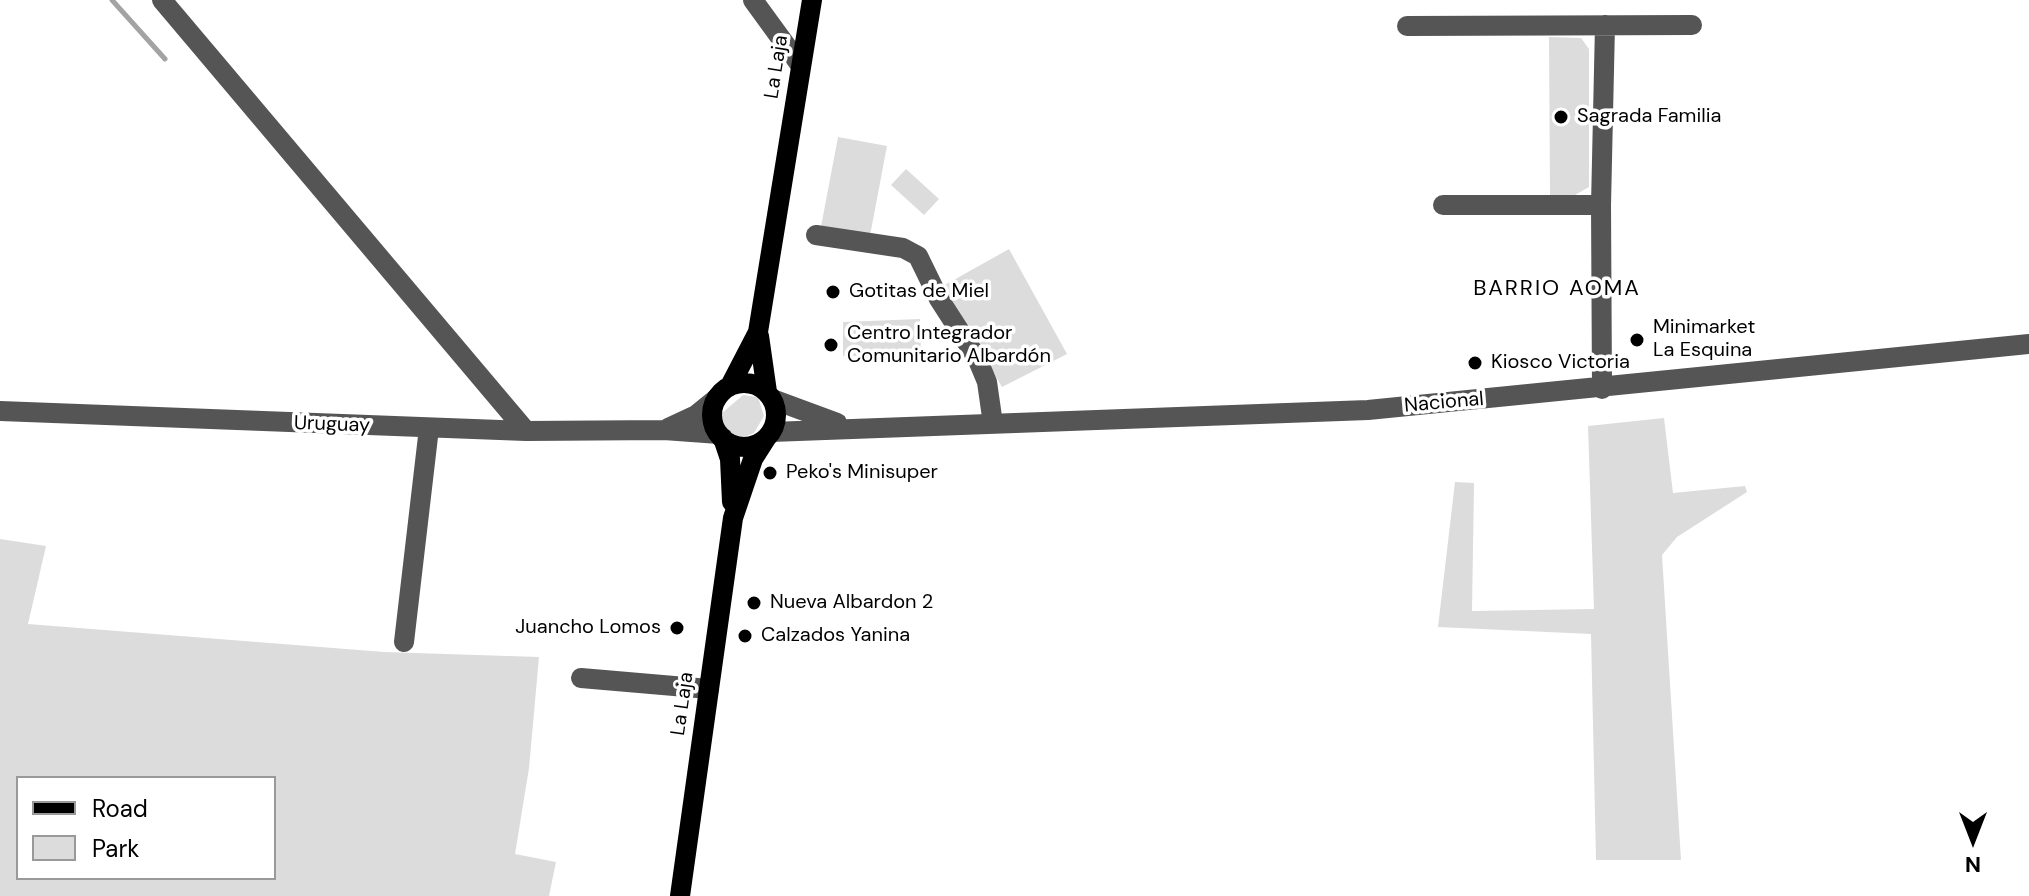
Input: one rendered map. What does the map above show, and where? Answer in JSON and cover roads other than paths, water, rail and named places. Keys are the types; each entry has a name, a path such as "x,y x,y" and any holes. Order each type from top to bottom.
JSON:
{"main road":[{"name":"La Laja","path":"770,396 758,332 812,0"},
{"name":"La Laja","path":"724,392 758,332"},
{"path":"743,383 770,396 776,416 769,435 753,446 737,446 721,436 713,423 724,392 743,383"},
{"name":"La Laja","path":"680,896 733,518 753,459 769,435"},
{"name":"La Laja","path":"721,436 730,459 733,518"}],"street":[{"path":"162,0 526,431"},
{"path":"753,0 801,66"},
{"path":"1602,389 1601,205 1605,25"},
{"path":"1407,26 1692,25"},
{"path":"1443,205 1601,205"},
{"path":"816,235 903,248 918,256 939,299 977,358 987,382 993,424"},
{"name":"Nacional","path":"769,435 856,427 1368,410 2029,344"},
{"name":"Uruguay","path":"664,430 696,415 724,392"},
{"name":"Nacional","path":"770,396 829,422 856,427"},
{"name":"Uruguay","path":"0,411 526,431 664,430 721,436"},
{"path":"404,642 429,428"},
{"path":"581,678 709,689"}],"waterway":[{"path":"112,0 165,59"}],"place":[{"name":"Sagrada Familia","path":"1561,117"},
{"name":"Gotitas de Miel","path":"833,292"},
{"name":"Minimarket La Esquina","path":"1637,340"},
{"name":"Centro Integrador Comunitario Albardón","path":"831,345"},
{"name":"Kiosco Victoria","path":"1475,363"},
{"name":"Peko's Minisuper","path":"770,473"},
{"name":"Nueva Albardon 2","path":"754,603"},
{"name":"Juancho Lomos","path":"677,628"},
{"name":"Calzados Yanina","path":"745,636"}],"district":[{"name":"BARRIO AOMA","path":"1557,289"}]}
